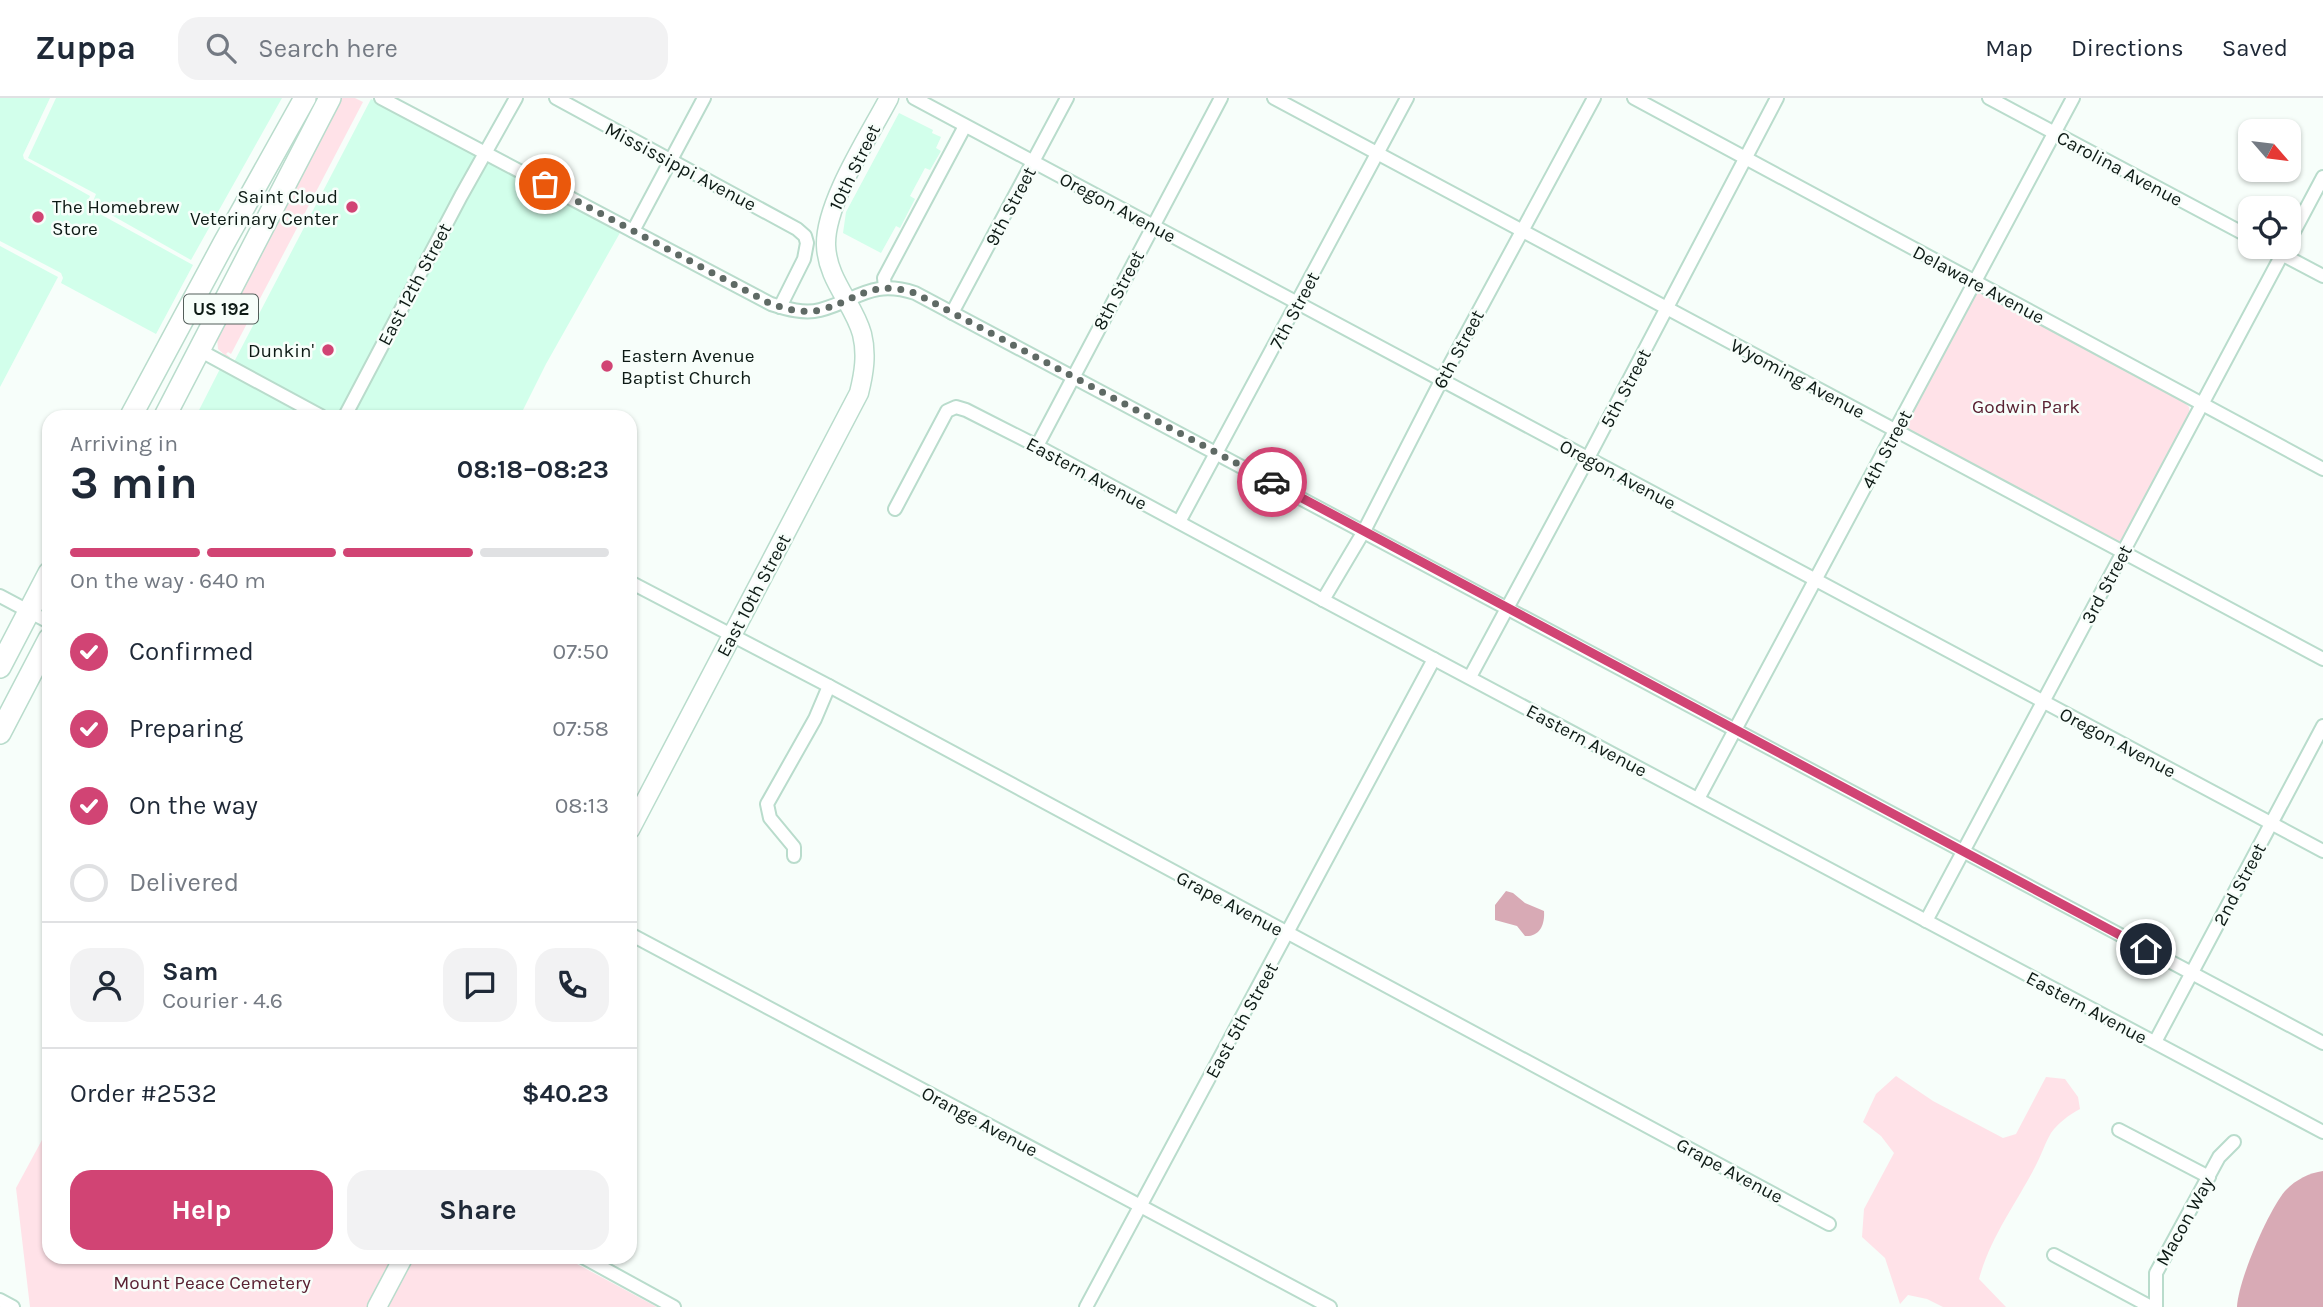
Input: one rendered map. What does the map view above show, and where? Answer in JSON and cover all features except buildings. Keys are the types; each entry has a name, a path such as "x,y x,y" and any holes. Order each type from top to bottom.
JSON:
{"highway":[{"name":"US 192","path":"134,410 305,98"},
{"path":"277,201 273,187 320,98"},
{"name":"US 192","path":"168,410 330,98"},
{"path":"199,350 196,331 199,316 257,206 258,184"},
{"path":"0,667 42,586"},
{"path":"0,733 42,652"}],"street":[{"path":"381,98 788,310 818,310 864,291 885,288 915,293 2323,1043"},
{"name":"East 12th Street","path":"348,410 516,98"},
{"name":"Mississippi Avenue","path":"556,98 791,225 804,236 807,243 804,259 780,307"},
{"path":"633,231 704,98"},
{"name":"10th Street","path":"865,357 861,332 844,300 829,262 826,232 830,213 889,98"},
{"name":"Oregon Avenue","path":"914,98 2323,851"},
{"name":"9th Street","path":"952,313 1067,98"},
{"name":"8th Street","path":"1037,446 1221,98"},
{"name":"Wyoming Avenue","path":"1274,98 2323,659"},
{"name":"7th Street","path":"1179,522 1407,98"},
{"name":"6th Street","path":"1323,600 1364,531 1441,381 1594,98"},
{"name":"Delaware Avenue","path":"1634,98 2323,469"},
{"name":"5th Street","path":"1470,677 1777,98"},
{"name":"Carolina Avenue","path":"1989,98 2238,231"},
{"name":"4th Street","path":"1698,799 2073,98"},
{"path":"885,288 884,278 965,126"},
{"path":"2301,218 2323,177"},
{"name":"3rd Street","path":"1926,921 2280,259"},
{"path":"2296,259 2323,276"},
{"path":"199,350 310,410"},
{"name":"East 10th Street","path":"637,817 852,409 864,376 865,357"},
{"name":"Eastern Avenue","path":"895,509 947,411 956,407 965,410 2323,1132"},
{"name":"Grape Avenue","path":"637,586 1829,1223"},
{"path":"0,596 42,618"},
{"name":"East 5th Street","path":"1086,1307 1434,659"},
{"path":"794,856 794,847 770,818 767,804 815,719 829,686"},
{"name":"2nd Street","path":"2155,1042 2323,726"},
{"name":"Orange Avenue","path":"637,938 1330,1307"},
{"path":"2119,1130 2208,1177"},
{"name":"Macon Way","path":"2156,1307 2156,1273 2219,1157 2234,1142"},
{"path":"2054,1255 2151,1307"},
{"path":"377,1307 400,1264"},
{"path":"596,1264 674,1307"},
{"path":"0,1300 13,1307"}],"shaded area":[{"path":"0,98 50,98 23,155 24,159 90,196 87,203 89,208 193,265 156,334 61,283 61,273 0,241"},
{"path":"56,98 282,98 191,260 92,204 96,194 28,158"},
{"path":"371,99 621,231 523,410 199,410 224,361 234,362"},
{"path":"899,113 933,130 932,133 941,137 936,148 941,151 930,170 925,168 910,196 915,199 900,228 896,226 881,253 843,233 846,212"},
{"path":"0,246 58,277 0,387"},
{"path":"1506,891 1544,911 1544,921 1538,932 1525,936 1517,926 1495,920 1495,905"},
{"path":"2323,1171 2323,1307 2237,1307 2248,1264 2278,1201 2298,1180"}],"green space":[{"path":"342,98 355,98 363,102 231,354 226,354 229,359 218,349 217,337"},
{"name":"Godwin Park","path":"1980,293 2189,407 2190,414 2123,542 2118,543 1909,433 1905,423 1973,296"},
{"path":"1896,1076 1933,1101 2003,1138 2016,1134 2046,1077 2065,1079 2078,1097 2080,1109 2064,1119 2051,1133 1984,1264 1979,1279 2006,1307 1943,1307 1927,1299 1908,1295 1900,1304 1885,1258 1862,1237 1864,1209 1894,1153 1881,1136 1863,1122 1876,1094"},
{"name":"Mount Peace Cemetery","path":"42,1140 42,1264 392,1264 369,1307 30,1307 16,1188"},
{"path":"406,1264 577,1264 657,1307 384,1307"}],"way so far":[{"path":"545,184 771,304 788,310 818,310 864,291 885,288 904,289 915,293 1272,482"}],"place":[{"name":"Saint Cloud Veterinary Center","path":"352,207"},
{"name":"The Homebrew Store","path":"38,217"},
{"name":"Dunkin'","path":"328,350"},
{"name":"Eastern Avenue Baptist Church","path":"607,366"}],"route":[{"path":"1272,482 2146,949"}]}
